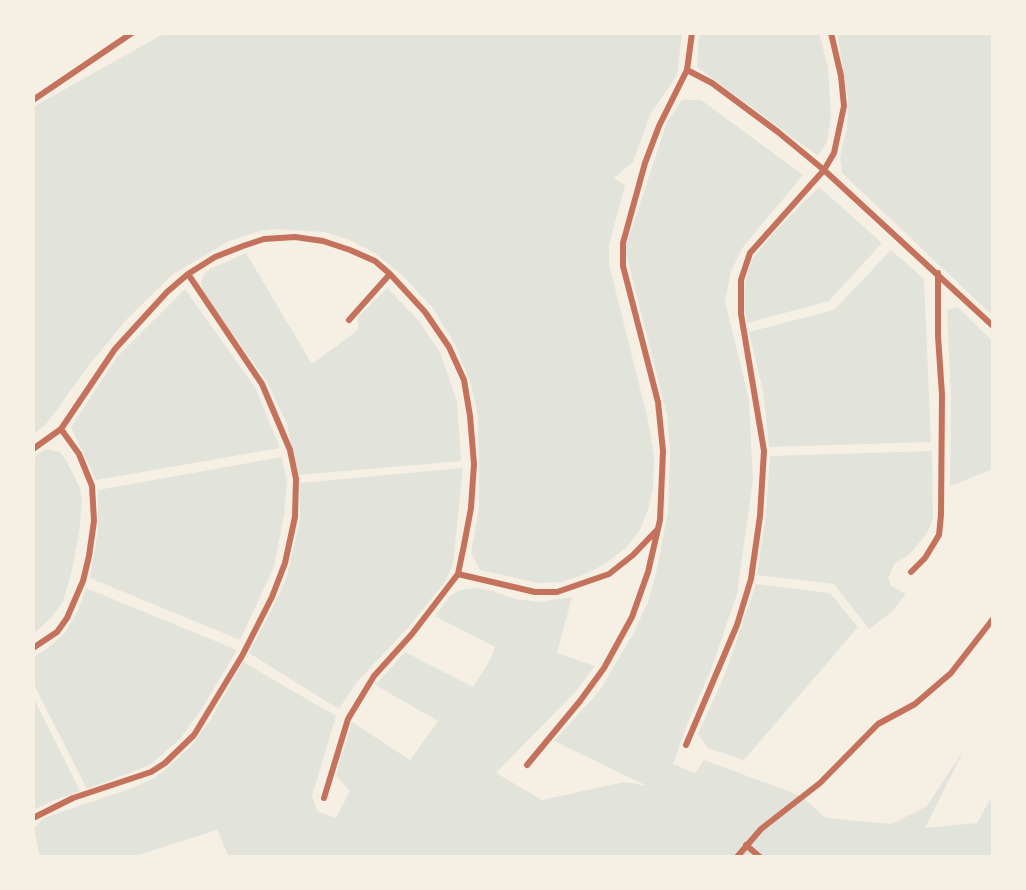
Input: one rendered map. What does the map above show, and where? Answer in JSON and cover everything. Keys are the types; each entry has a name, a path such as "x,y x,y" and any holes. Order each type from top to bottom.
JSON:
{"street":[{"path":"33,100 132,33"},
{"path":"527,765 604,668 632,617 648,572 658,529 663,490 663,451 658,402 623,266 623,243 645,163 659,126 687,70 692,33"},
{"path":"687,745 737,625 751,579 760,516 764,451 741,314 741,280 750,253 824,170 834,153 844,106 841,76 831,33"},
{"path":"687,70 712,83 824,170 993,326"},
{"path":"33,449 61,429 115,349 167,292 188,274 215,257 264,239 295,237 323,240 375,261 390,274 433,324 449,347 464,380 470,416 474,464 471,508 458,575 412,634 374,676 348,719 324,798"},
{"path":"911,572 925,558 939,536 941,515 942,395 938,273"},
{"path":"33,818 73,798 151,772 187,743 213,707 242,656 272,597 285,563 295,517 296,479 290,450 262,384 188,274"},
{"path":"349,320 390,274"},
{"path":"33,648 57,632 67,618 83,581 94,521 92,486 79,454 61,429"},
{"path":"458,575 535,592 557,592 609,574 633,555 658,529"},
{"path":"737,857 761,829 820,783 878,724 915,704 951,673 993,619"},
{"path":"746,845 760,857"}],"shaded area":[{"path":"165,33 682,33 677,75 650,115 633,162 614,178 625,185 609,245 609,264 648,420 654,456 653,488 648,510 640,529 627,547 605,564 561,582 538,583 480,570 471,553 479,507 478,417 471,384 454,343 432,307 404,277 376,254 350,240 324,232 273,229 260,231 227,242 172,275 126,320 47,423 33,435 33,107"},
{"path":"699,33 819,33 828,67 831,115 827,142 818,156 697,67"},
{"path":"837,33 993,33 993,316 842,173 840,157 847,127 848,99"},
{"path":"682,100 701,100 803,175 743,247 731,271 725,301 749,400 753,480 737,594 712,667 673,764 695,773 704,760 801,796 826,818 891,824 927,806 965,748 925,828 977,823 993,794 993,857 229,857 217,830 132,857 40,857 34,828 44,818 129,789 165,770 191,746 211,719 243,662 336,716 312,796 317,811 336,818 350,791 336,775 352,722 410,760 438,721 375,685 405,652 473,687 490,660 495,647 435,616 449,597 460,590 476,588 515,599 538,602 572,597 557,653 595,666 577,690 496,773 542,800 624,782 647,786 554,741 600,690 633,634 648,602 656,573 668,512 670,451 667,415 625,249 667,122"},
{"path":"819,187 882,243 829,301 747,323 745,284 751,261 777,229"},
{"path":"891,250 924,279 931,442 769,447 763,391 749,332 834,310"},
{"path":"246,253 312,364 358,330 358,317 387,288 418,320 440,352 457,401 461,461 298,475 287,424 266,380 203,293 201,282 204,274"},
{"path":"185,289 255,387 280,448 96,480 71,427 117,357"},
{"path":"958,307 993,342 993,469 950,486 951,399 947,310"},
{"path":"45,449 60,452 66,460 80,488 82,502 71,575 63,601 51,618 33,634 33,458"},
{"path":"932,451 933,519 927,533 909,555 895,563 888,578 891,586 906,594 892,612 869,629 834,584 757,575 766,514 770,456"},
{"path":"282,457 287,483 274,567 240,640 90,578 98,530 98,490"},
{"path":"463,468 453,564 445,582 406,630 356,683 339,709 249,653 287,576 300,520 300,483"},
{"path":"756,584 830,593 858,627 744,760 708,748 698,734 725,674"},
{"path":"86,588 237,650 203,707 180,739 150,765 87,789 33,683 33,657 65,633"},
{"path":"33,697 80,791 33,810"}]}
